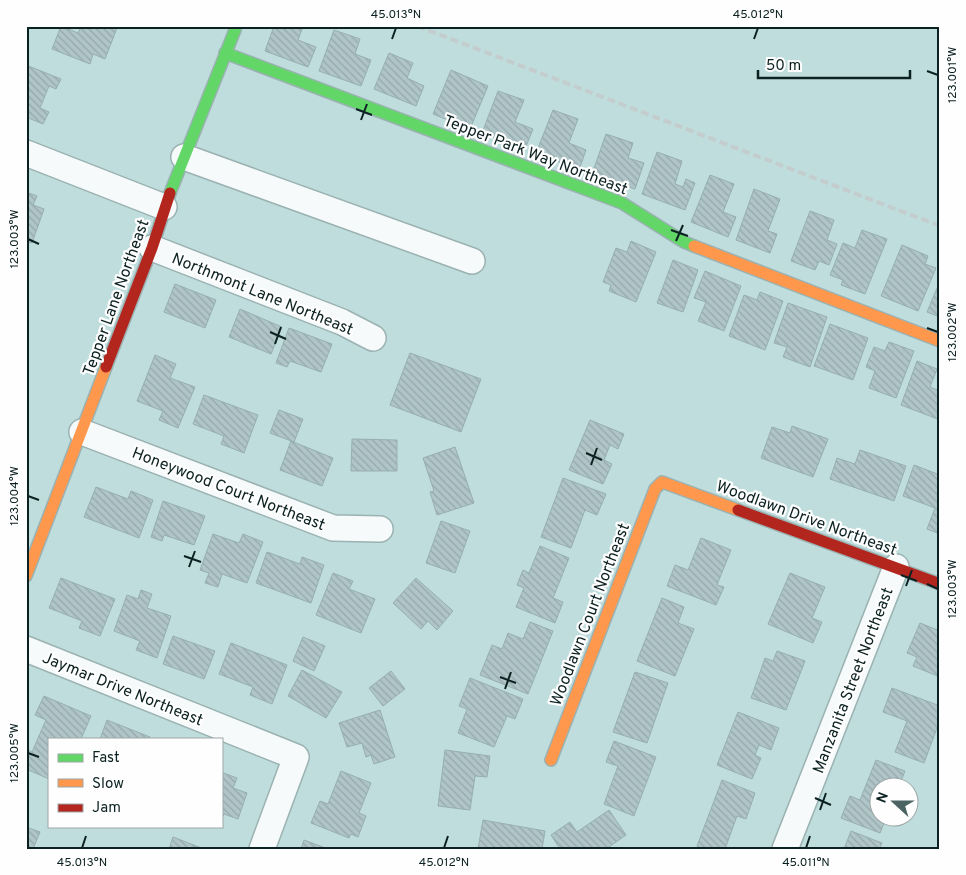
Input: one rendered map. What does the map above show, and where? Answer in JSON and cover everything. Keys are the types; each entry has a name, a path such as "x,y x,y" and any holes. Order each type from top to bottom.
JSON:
{"street":[{"name":"Tepper Lane Northeast","path":"26,576 152,248 164,207 235,30"},
{"name":"Tepper Park Way Northeast","path":"225,53 622,203 684,242 940,341"},
{"path":"26,153 164,207"},
{"path":"184,157 472,261"},
{"name":"Northmont Lane Northeast","path":"152,248 342,322 373,338"},
{"name":"Honeywood Court Northeast","path":"82,432 333,528 380,529"},
{"name":"Woodlawn Drive Northeast","path":"662,482 940,584"},
{"name":"Woodlawn Court Northeast","path":"551,760 655,488 662,482"},
{"name":"Manzanita Street Northeast","path":"785,849 896,567"},
{"name":"Jaymar Drive Northeast","path":"26,649 296,757 262,849"}],"building":[{"path":"61,26 78,33 81,26 111,26 117,28 105,59 93,54 90,64 52,49"},
{"path":"274,26 303,26 298,40 316,47 308,67 265,51"},
{"path":"334,30 360,39 355,54 371,60 361,86 319,71"},
{"path":"389,53 413,63 407,78 424,86 416,106 374,89"},
{"path":"26,65 61,79 56,89 49,86 40,108 49,112 43,124 26,117"},
{"path":"451,70 488,86 470,129 433,114"},
{"path":"498,91 524,100 515,122 533,129 525,149 482,133"},
{"path":"553,110 578,119 569,143 586,150 579,170 536,153"},
{"path":"606,134 633,143 628,158 644,163 635,189 592,174"},
{"path":"657,152 682,161 675,184 683,187 686,179 695,183 685,210 642,194"},
{"path":"710,175 734,184 723,212 736,217 728,237 691,222"},
{"path":"754,189 780,199 768,231 777,234 770,253 736,240"},
{"path":"26,192 37,196 33,205 44,209 32,243 26,241"},
{"path":"810,211 834,220 827,240 837,244 829,265 819,261 815,270 791,261"},
{"path":"862,230 887,239 865,294 841,285 843,280 830,275 843,243 855,248"},
{"path":"631,241 656,252 636,302 609,291 611,285 603,282 616,248 627,252"},
{"path":"902,245 928,256 925,264 936,268 918,311 881,296"},
{"path":"673,260 698,270 683,312 657,303"},
{"path":"705,271 741,286 724,331 698,321 706,302 694,298"},
{"path":"940,281 940,317 927,312"},
{"path":"175,284 216,300 205,328 164,312"},
{"path":"760,292 783,301 765,350 729,336 744,295 757,300"},
{"path":"788,303 827,317 810,367 783,357 787,347 774,343"},
{"path":"240,309 282,327 271,354 229,337"},
{"path":"830,324 868,338 853,380 814,366"},
{"path":"289,328 332,344 321,372 290,361 287,367 276,363"},
{"path":"889,342 914,351 896,398 869,388 875,371 866,367 874,347 885,351"},
{"path":"410,353 481,379 461,432 390,405"},
{"path":"155,355 176,364 170,378 195,387 178,428 159,420 163,411 137,401"},
{"path":"917,361 937,369 930,387 940,391 940,420 901,405"},
{"path":"204,395 258,415 244,453 221,444 224,436 193,424"},
{"path":"279,410 303,419 294,442 270,433"},
{"path":"590,420 624,434 618,449 610,445 604,460 612,464 603,484 569,470"},
{"path":"792,426 828,439 813,477 761,458 772,427 790,433"},
{"path":"352,439 397,440 397,471 351,471"},
{"path":"291,441 333,458 322,486 280,470"},
{"path":"455,447 474,503 437,515 430,492 434,491 423,458"},
{"path":"860,450 906,466 894,501 830,479 837,458 855,464"},
{"path":"914,465 940,475 940,534 927,529 935,508 903,496"},
{"path":"563,478 606,494 597,515 585,510 571,548 541,537"},
{"path":"96,487 128,499 131,491 153,500 139,538 84,517"},
{"path":"163,501 205,516 194,545 164,535 162,541 151,537"},
{"path":"441,521 470,531 455,573 426,563"},
{"path":"213,534 239,543 243,534 263,542 247,583 222,574 218,587 205,583 209,573 200,570"},
{"path":"701,538 731,550 717,585 724,587 716,605 667,586 675,565 688,570"},
{"path":"540,546 569,558 553,598 563,602 555,623 516,607 524,588 517,585 523,570 529,573"},
{"path":"267,552 300,564 302,557 324,565 311,603 256,583"},
{"path":"333,573 353,581 349,589 375,599 361,633 316,615"},
{"path":"790,573 825,587 812,618 822,622 813,643 768,624"},
{"path":"61,578 115,599 100,636 79,628 82,621 49,608"},
{"path":"416,578 453,611 437,630 428,621 421,629 393,603"},
{"path":"141,590 152,594 147,608 171,616 157,658 136,650 140,641 114,631 127,595 138,599"},
{"path":"662,598 684,607 678,623 694,629 675,676 637,661"},
{"path":"530,622 553,631 528,694 480,675 492,645 502,649 508,633 523,639"},
{"path":"920,623 940,631 940,677 913,666 917,657 907,653"},
{"path":"173,636 215,651 204,679 163,664"},
{"path":"303,637 325,646 314,671 293,661"},
{"path":"231,643 287,665 272,704 250,695 253,687 219,674"},
{"path":"777,651 805,661 786,710 751,698 765,658 773,661"},
{"path":"302,670 342,692 326,718 288,696"},
{"path":"391,671 405,689 383,706 369,688"},
{"path":"635,672 668,683 647,743 613,732"},
{"path":"470,678 523,699 515,719 507,716 494,747 458,733 467,709 459,706"},
{"path":"892,688 940,706 940,720 924,763 895,752 907,721 883,712"},
{"path":"44,696 91,716 81,738 48,738 48,779 26,769 26,749 32,752 46,720 35,715"},
{"path":"380,710 395,757 374,764 371,755 366,757 362,743 347,747 339,723"},
{"path":"738,712 779,728 771,750 759,745 755,755 761,758 752,779 717,765"},
{"path":"107,720 150,737 150,738 100,738"},
{"path":"614,741 656,757 634,816 604,804 618,766 606,762"},
{"path":"445,750 490,756 487,777 475,776 470,810 438,806"},
{"path":"876,760 905,771 902,778 869,778"},
{"path":"341,771 371,783 359,813 366,816 358,837 351,834 349,838 311,823 320,801 328,804"},
{"path":"222,772 237,778 233,788 247,793 238,819 224,814 222,818"},
{"path":"722,780 755,793 746,819 737,816 725,849 704,849 697,846"},
{"path":"868,780 868,828 882,828 880,833 841,818 850,796 860,800"},
{"path":"609,810 626,835 606,849 560,849 551,835 570,822 577,832"},
{"path":"483,820 545,831 542,849 478,849"},
{"path":"26,827 40,832 33,849 26,849"},
{"path":"851,831 882,843 879,849 844,849"},
{"path":"173,837 204,849 169,849"},
{"path":"304,840 328,849 301,849"}],"railway":[{"path":"417,26 940,226"}],"traffic: fast":[{"path":"170,193 235,30"},
{"path":"225,53 622,203 684,242 694,246"}],"traffic: slow":[{"path":"694,246 940,341"},
{"path":"26,576 106,367"},
{"path":"551,760 655,489 662,482 738,510"}],"traffic: jam":[{"path":"106,367 152,248 170,193"},
{"path":"738,510 940,584"}]}
